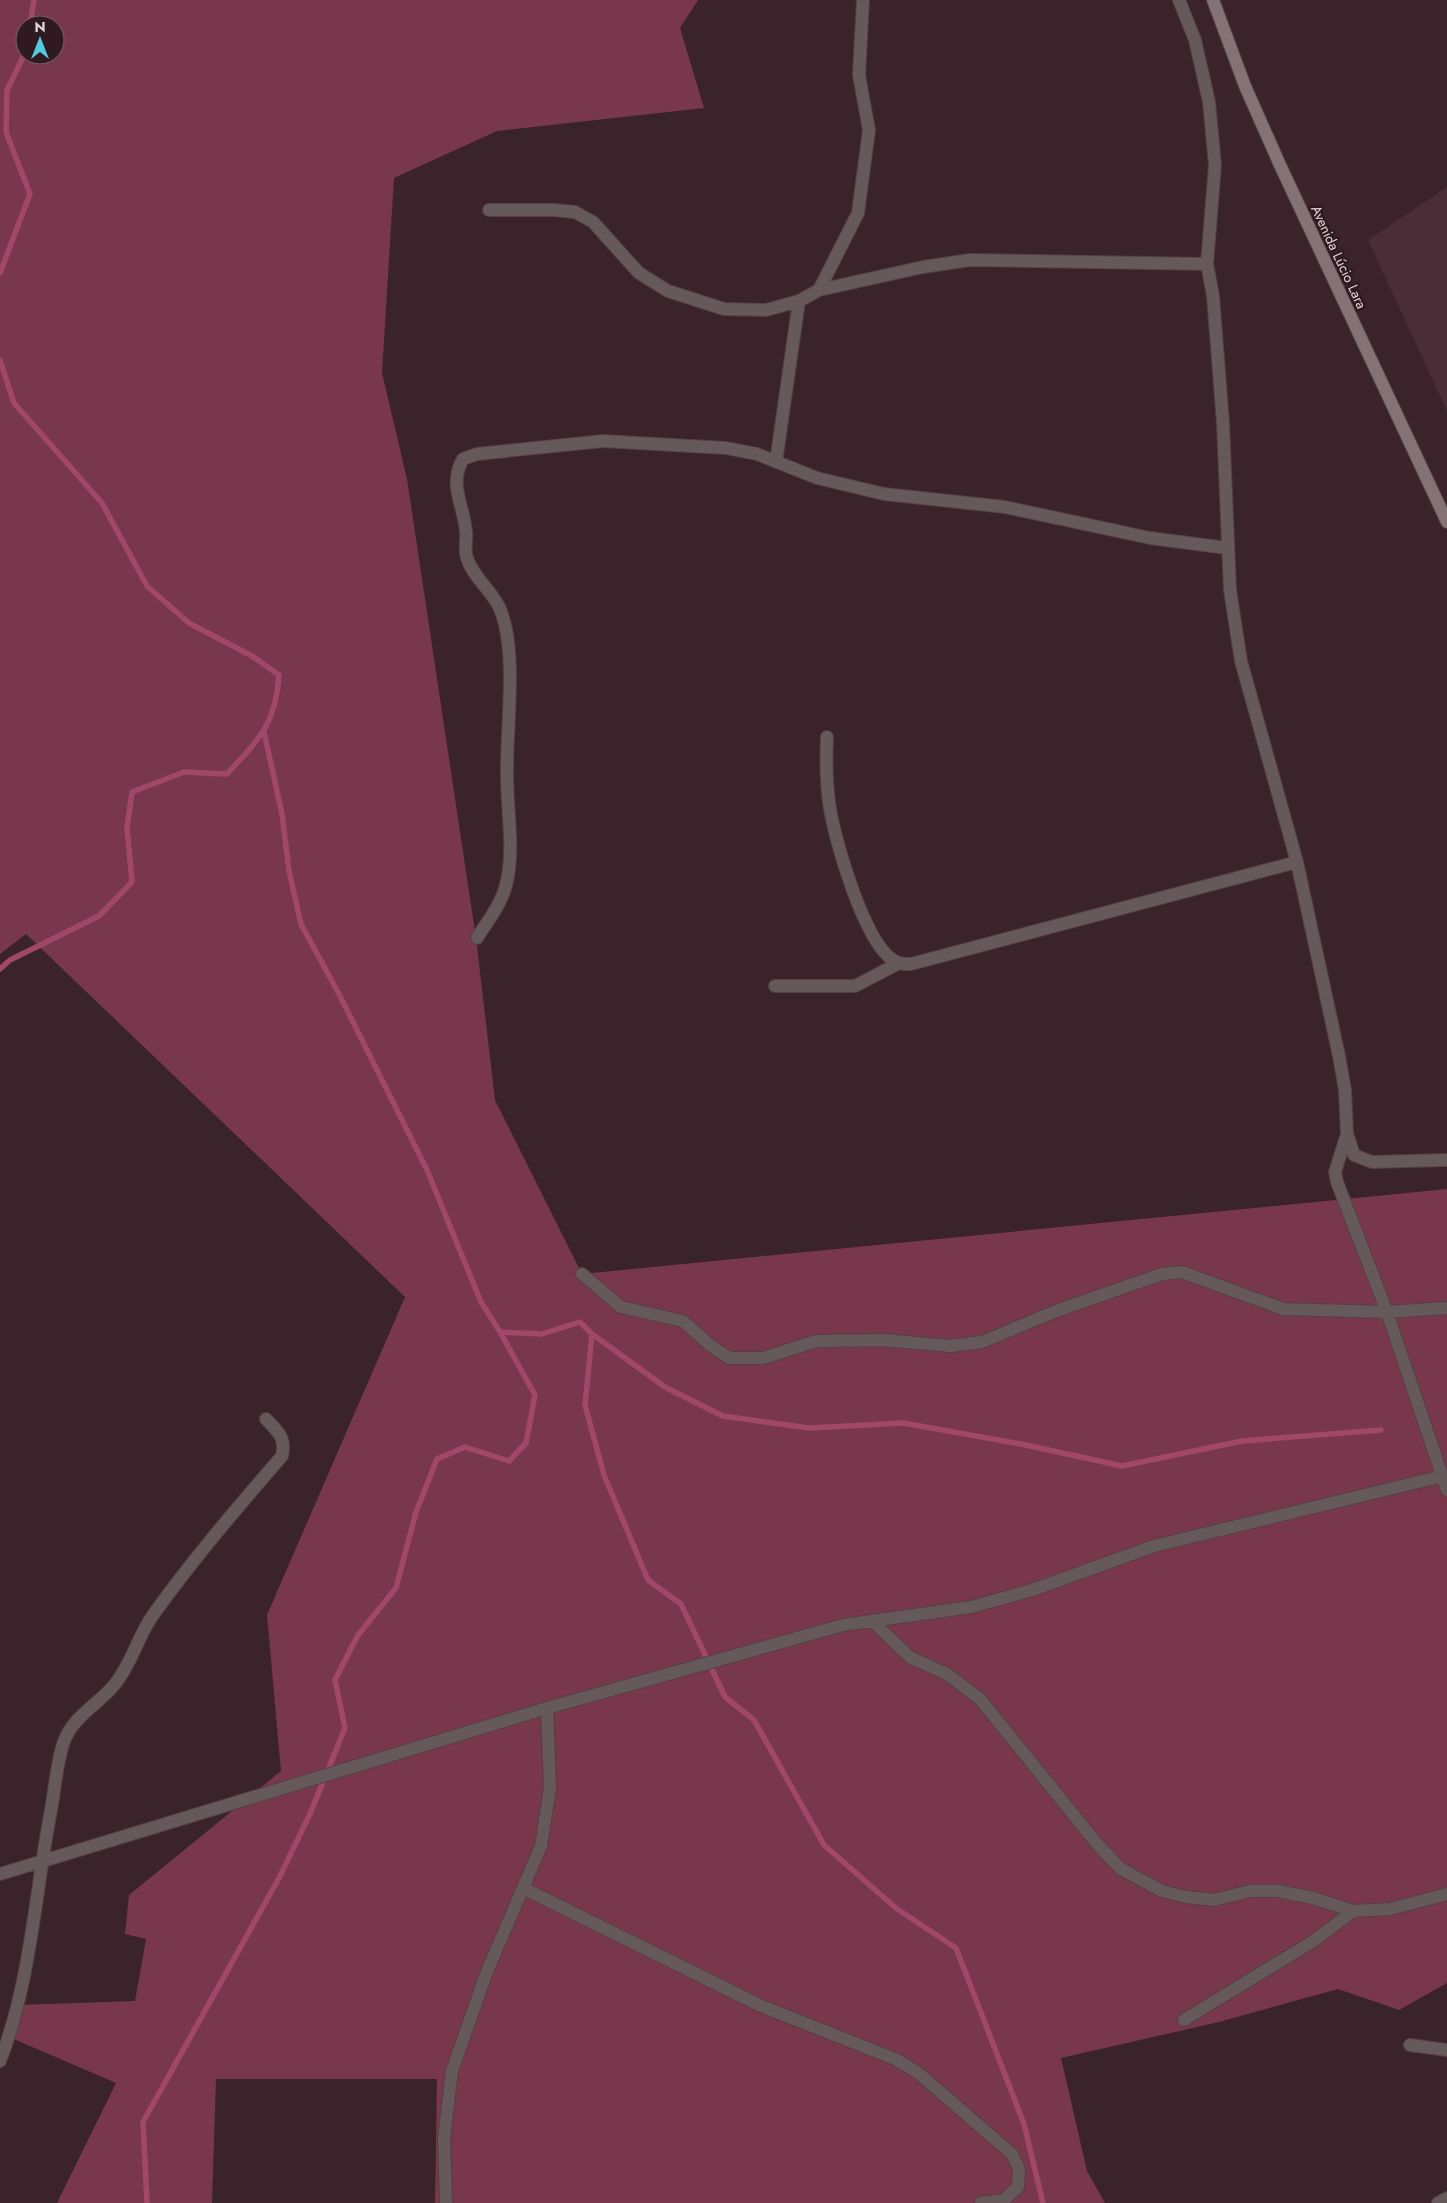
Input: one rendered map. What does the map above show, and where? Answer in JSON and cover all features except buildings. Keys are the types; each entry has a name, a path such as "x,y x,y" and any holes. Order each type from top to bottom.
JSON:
{"main road":[{"name":"Avenida Lúcio Lara","path":"1214,0 1245,86 1280,165 1447,522"}],"street":[{"path":"819,290 858,213 869,130 859,75 863,0"},
{"path":"1179,0 1195,40 1209,102 1214,165 1207,264 1213,296 1222,423 1230,590 1241,661 1297,862 1339,1056 1345,1090 1347,1134 1354,1155 1372,1162 1447,1160"},
{"path":"489,210 554,210 575,212 593,222 639,273 668,291 724,308 766,310 799,301 819,290 923,267 970,260 1207,264"},
{"path":"776,462 799,301"},
{"path":"476,938 496,907 506,887 510,861 507,774 509,745 508,650 500,608 466,558 466,531 456,488 456,471 463,459 476,454 603,441 726,448 757,454 817,478 884,494 1005,507 1150,538 1227,548"},
{"path":"827,738 826,768 829,804 852,890 870,929 891,959 900,963 911,964 1297,862"},
{"path":"775,986 855,986 900,963"},
{"path":"1347,1134 1335,1172 1337,1182 1387,1312 1447,1490"},
{"path":"582,1274 621,1306 683,1321 710,1345 729,1358 763,1358 816,1341 884,1340 950,1346 982,1342 1056,1311 1162,1274 1182,1272 1283,1309 1387,1312 1447,1308"},
{"path":"0,2061 9,2037 24,1980 41,1862 65,1740 76,1720 116,1684 128,1665 152,1616 205,1546 282,1456 284,1444 280,1433 266,1419"},
{"path":"0,1874 547,1708 843,1625 971,1607 1032,1590 1154,1546 1443,1476"},
{"path":"872,1621 911,1658 947,1674 980,1699 1098,1846 1121,1869 1162,1891 1186,1897 1214,1900 1250,1891 1278,1891 1313,1898 1353,1911 1390,1910 1447,1894"},
{"path":"446,2203 444,2138 452,2072 486,1974 541,1846 550,1788 547,1708"},
{"path":"523,1888 759,2005 894,2059 917,2072 1012,2154 1019,2169 1018,2187 1004,2200 981,2203"},
{"path":"1184,2020 1299,1950 1353,1911"},
{"path":"1410,2045 1447,2050"},
{"path":"1438,2203 1447,2198"}],"shaded area":[{"path":"0,0 698,0 680,28 704,108 497,131 394,178 382,373 407,479 476,938 495,1100 582,1274 1447,1189 1447,1983 1399,2010 1338,1989 1219,2022 1061,2058 1087,2171 1105,2203 435,2203 437,2079 216,2079 212,2203 57,2203 116,2083 9,2037 17,2005 135,2001 146,1939 125,1934 129,1895 281,1771 267,1615 405,1297 26,934 0,954"},
{"path":"1447,187 1447,411 1368,240"}],"waterway":[{"path":"32,15 34,0"},
{"path":"0,273 30,194 6,132 7,90 19,65"},
{"path":"0,360 14,403 102,503 147,586 189,623 252,656 279,675 270,719 257,740 227,774 184,772 132,792 127,828 132,882 99,916 10,960 0,969"},
{"path":"264,732 282,814 289,871 301,924 340,996 427,1170 481,1302 500,1332 542,1334 580,1322 592,1334 585,1405 604,1475 648,1580 681,1604 725,1697 754,1720 824,1845 897,1909 956,1948 1024,2124 1043,2203"},
{"path":"147,2203 143,2122 279,1878 310,1814 345,1728 335,1680 358,1635 396,1588 416,1512 437,1459 465,1447 509,1461 526,1443 535,1395 500,1332"},
{"path":"592,1334 665,1387 723,1416 809,1428 903,1423 1021,1444 1122,1466 1242,1441 1381,1430"}]}
